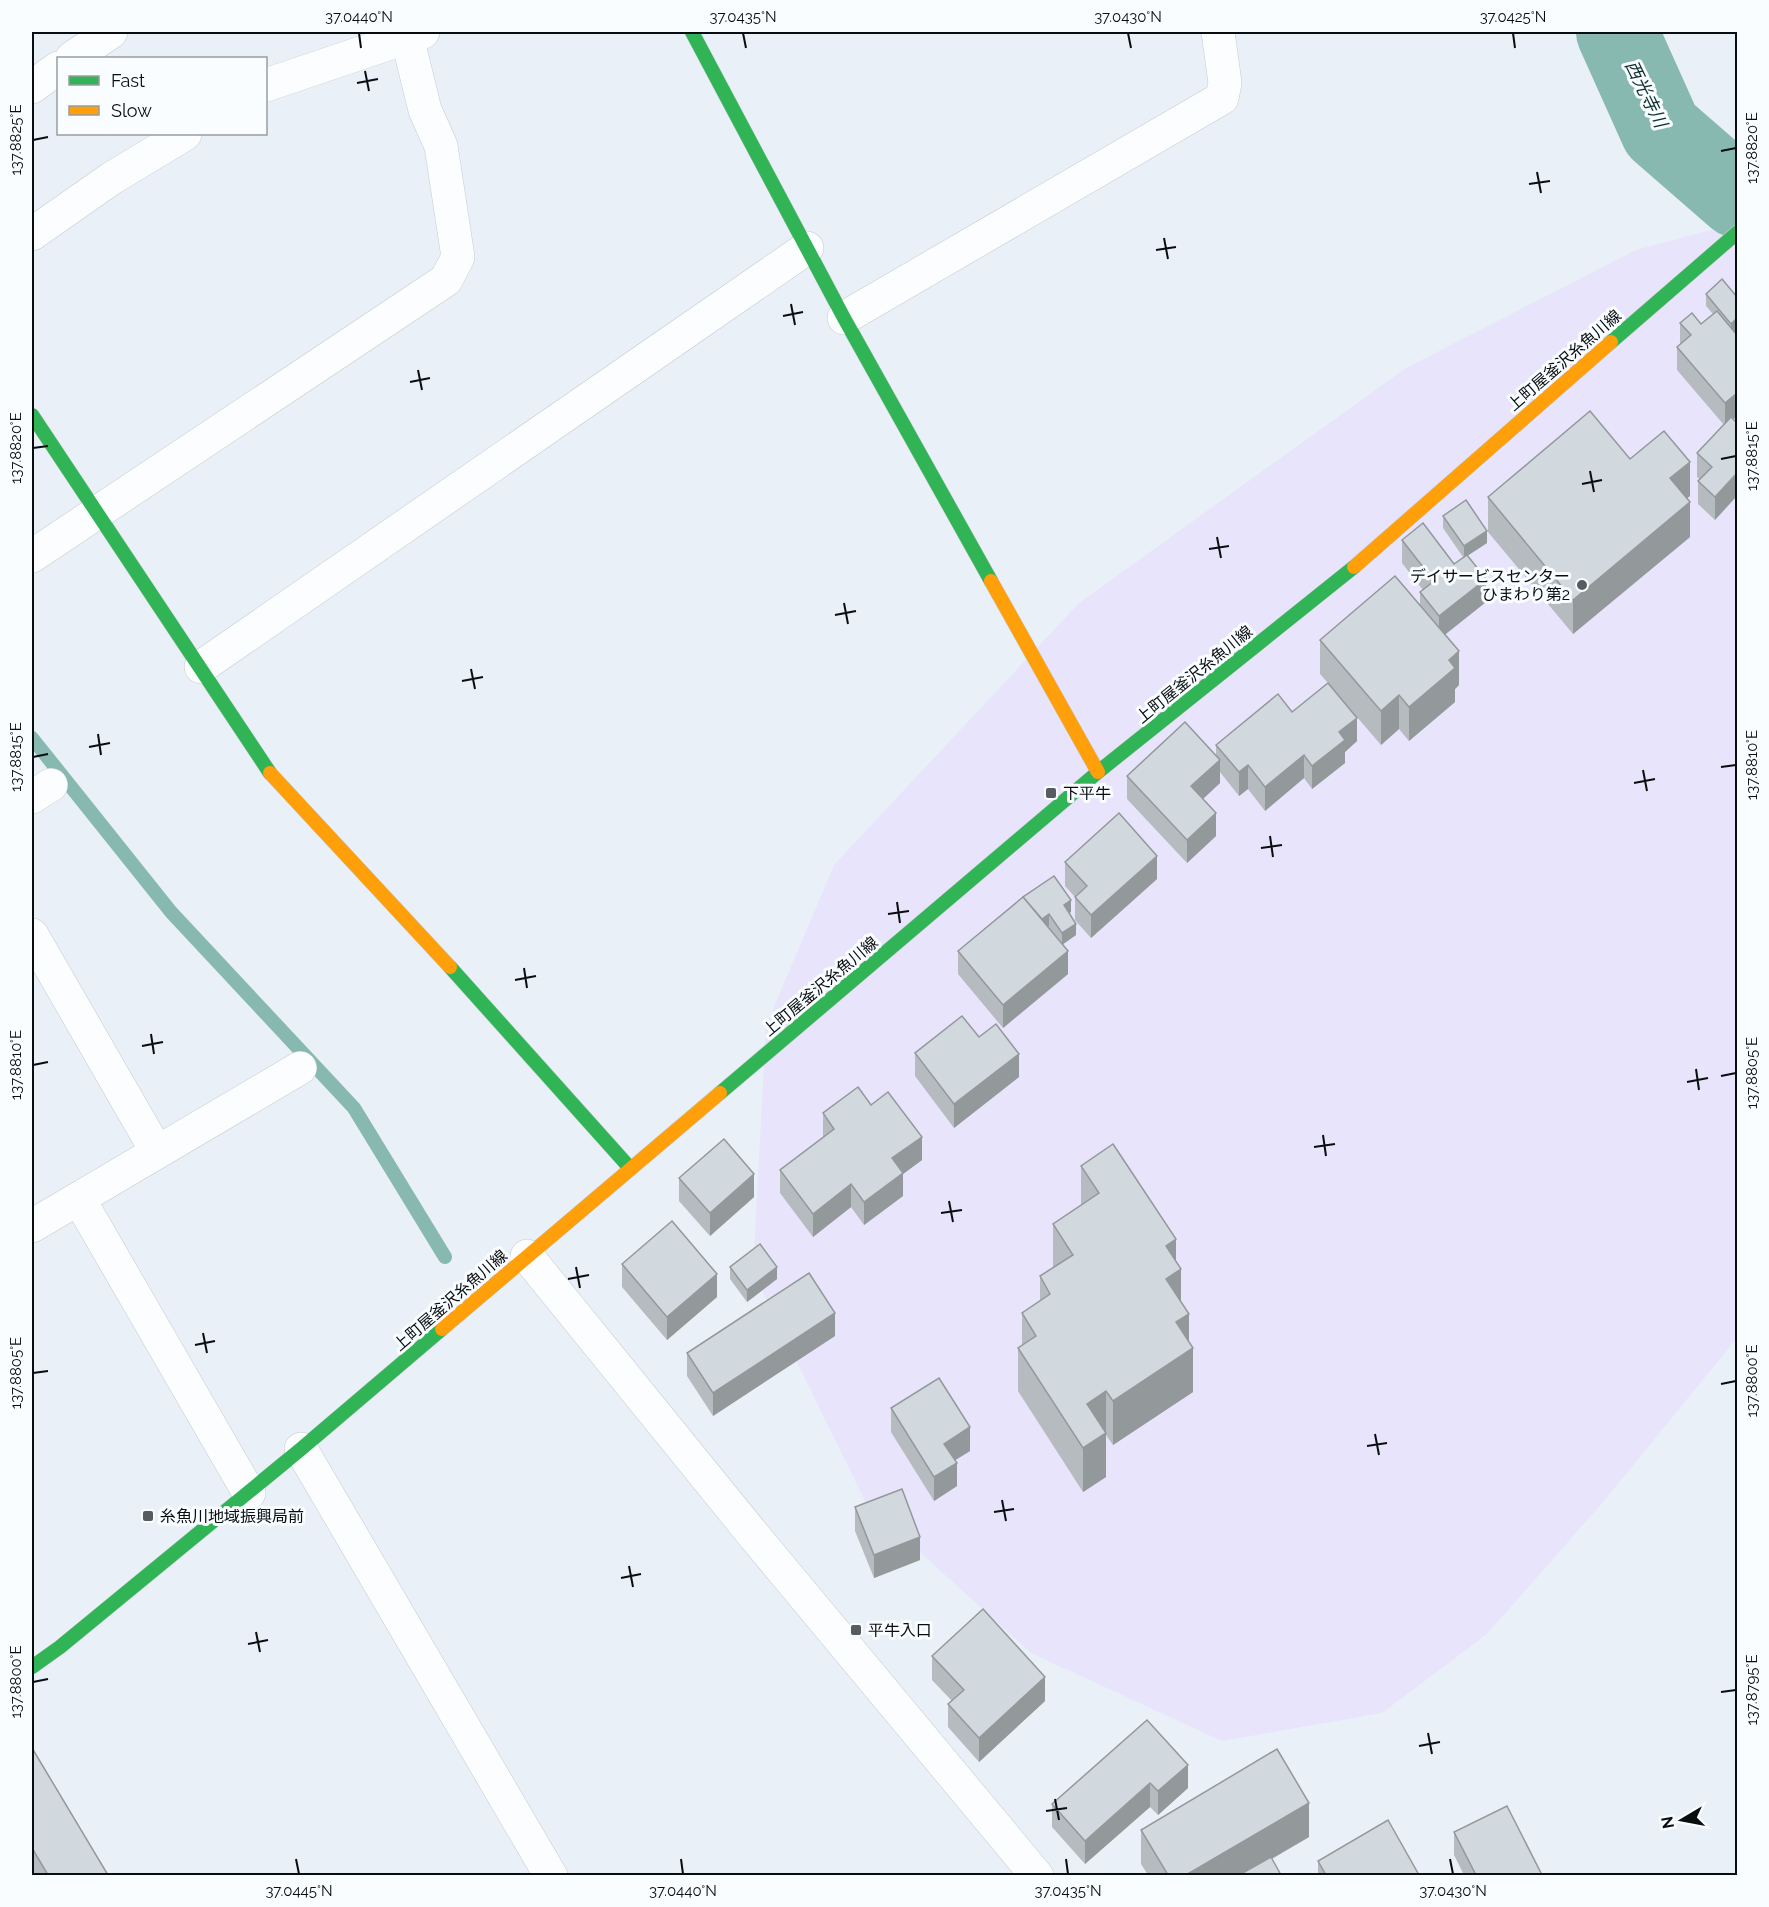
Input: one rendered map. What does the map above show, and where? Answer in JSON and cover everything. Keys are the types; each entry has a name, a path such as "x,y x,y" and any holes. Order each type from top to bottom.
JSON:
{"main road":[{"path":"692,32 844,318 1098,772"},
{"name":"上町屋釜沢糸魚川線","path":"32,1667 60,1647 249,1493 1098,772 1328,589 1737,232"},
{"path":"32,414 274,779 424,937 630,1168"}],"street":[{"path":"74,57 111,32"},
{"path":"844,318 1222,98 1225,82 1218,32"},
{"path":"32,556 446,280 458,257 441,146 425,110 415,34 267,85"},
{"path":"32,87 57,69"},
{"path":"32,234 112,178 183,135"},
{"path":"201,667 807,248"},
{"path":"32,935 157,1152"},
{"path":"32,1226 300,1068"},
{"path":"79,1199 249,1493"},
{"path":"527,1256 755,1537 1037,1875"},
{"path":"301,1449 551,1875"}],"shaded area":[{"path":"1737,223 1737,1338 1603,1502 1487,1634 1382,1713 1222,1741 1031,1653 866,1503 753,1272 766,1026 834,865 1079,603 1406,368 1636,250"}],"building":[{"path":"1722,279 1737,297 1737,318 1731,324 1706,294"},
{"path":"1717,311 1737,335 1737,393 1725,403 1677,347 1691,335 1680,323 1692,313 1701,324"},
{"name":"デイサービスセンター ひまわり第2","path":"1590,411 1630,459 1664,431 1690,462 1670,478 1690,502 1573,600 1488,497"},
{"path":"1731,417 1737,423 1737,473 1715,497 1698,481 1712,467 1697,453"},
{"path":"1466,500 1487,531 1464,546 1443,516"},
{"path":"1423,523 1454,564 1467,555 1486,579 1439,616 1420,592 1434,581 1402,540"},
{"path":"1395,576 1459,651 1449,660 1455,668 1409,707 1399,695 1381,711 1320,640"},
{"path":"1328,683 1357,718 1339,732 1345,740 1312,766 1304,755 1265,787 1248,765 1239,772 1216,745 1278,694 1292,712"},
{"path":"1185,722 1220,760 1191,786 1216,813 1187,840 1127,776"},
{"path":"1119,813 1157,856 1091,915 1075,897 1087,886 1065,862"},
{"path":"1054,876 1071,900 1064,905 1076,924 1062,933 1049,914 1042,919 1023,897"},
{"path":"1023,897 1068,951 1003,1005 958,951"},
{"path":"962,1016 979,1037 996,1024 1019,1054 954,1104 915,1053"},
{"path":"858,1087 871,1105 888,1092 922,1137 892,1158 903,1173 864,1202 851,1184 813,1214 780,1170 834,1129 823,1113"},
{"path":"724,1139 754,1174 710,1213 679,1178"},
{"path":"1113,1144 1176,1239 1166,1246 1181,1269 1166,1279 1189,1314 1176,1322 1193,1348 1113,1401 1106,1391 1087,1404 1106,1433 1083,1448 1018,1348 1036,1336 1022,1313 1050,1294 1040,1276 1073,1255 1053,1224 1099,1193 1081,1166"},
{"path":"672,1221 717,1274 667,1317 622,1264"},
{"path":"760,1244 777,1267 747,1290 730,1267"},
{"path":"809,1273 835,1313 713,1393 687,1353"},
{"path":"939,1378 970,1427 944,1444 957,1463 934,1477 891,1408"},
{"path":"902,1489 920,1537 874,1555 855,1507"},
{"path":"983,1609 1045,1677 979,1738 948,1704 964,1690 932,1656"},
{"path":"1147,1720 1188,1765 1158,1791 1150,1783 1085,1841 1052,1804"},
{"path":"32,1748 108,1875 48,1875 32,1848"},
{"path":"1277,1749 1309,1803 1186,1875 1168,1875 1141,1830"},
{"path":"1507,1806 1542,1875 1476,1875 1454,1832"},
{"path":"1388,1820 1419,1875 1326,1875 1318,1861"},
{"path":"1271,1857 1281,1875 1239,1875"}],"waterway":[{"name":"西光寺川","path":"1617,32 1661,130 1738,197"},
{"path":"32,738 171,912 354,1108 445,1257"}],"traffic: fast":[{"path":"692,32 844,318 991,581"},
{"path":"1611,342 1738,232"},
{"path":"32,415 270,773"},
{"path":"720,1093 1098,772 1354,567"},
{"path":"450,967 630,1168"},
{"path":"32,1667 60,1647 301,1449 442,1329"}],"traffic: slow":[{"path":"1354,567 1611,342"},
{"path":"991,581 1098,772"},
{"path":"270,773 450,967"},
{"path":"442,1329 720,1093"}],"place":[{"name":"デイサービスセンター ひまわり第2","path":"1582,585"},
{"name":"下平牛","path":"1051,793"},
{"name":"糸魚川地域振興局前","path":"148,1516"},
{"name":"平牛入口","path":"856,1630"}]}
